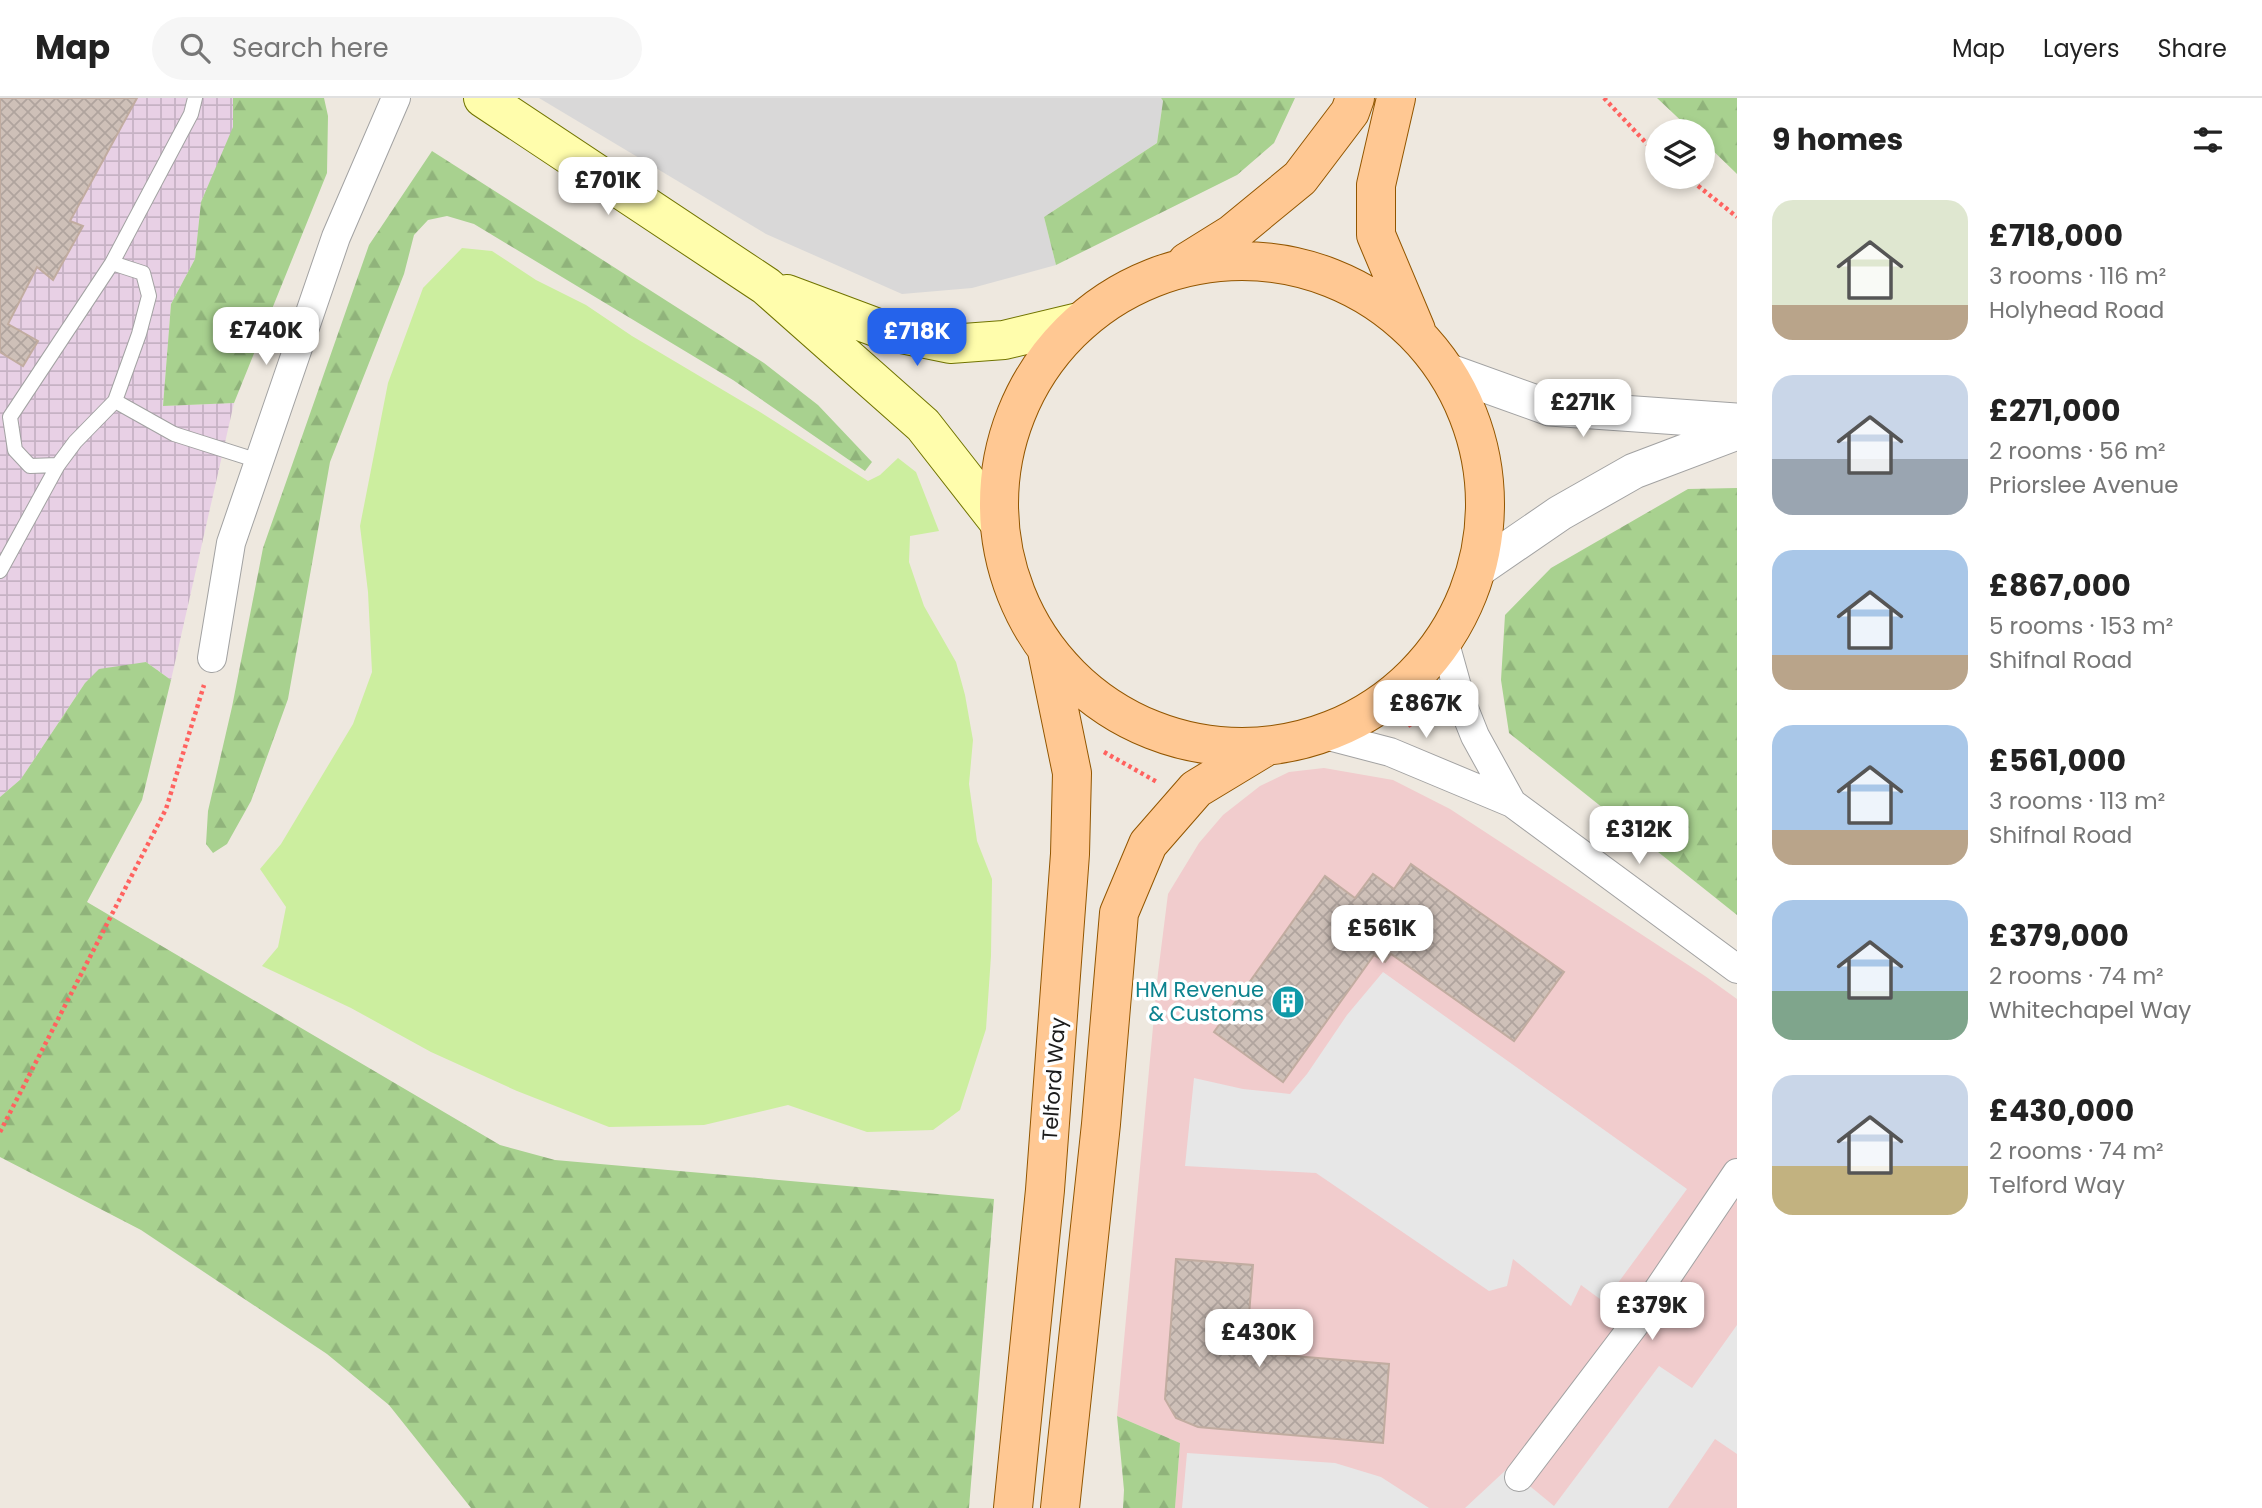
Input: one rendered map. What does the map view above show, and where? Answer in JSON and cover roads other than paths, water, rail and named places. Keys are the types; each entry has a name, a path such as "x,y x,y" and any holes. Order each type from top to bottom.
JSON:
{"main road":[{"path":"483,98 766,286 923,425 998,521"},
{"path":"1173,270 1239,260 1305,268 1366,294 1418,335 1447,371 1476,434 1486,502 1477,570 1463,606 1444,640 1410,680 1368,712 1321,734 1267,746 1217,746 1168,736 1133,721 1081,687 1047,650 1013,589 998,521 999,477 1008,433 1016,413 1025,392 1048,355 1079,322 1107,300 1128,288 1173,270 1232,234 1300,178 1350,112 1355,98"},
{"path":"1396,98 1376,185 1376,235 1418,335"},
{"path":"766,286 886,331 950,344 1004,340 1079,322"},
{"name":"Telford Way","path":"1013,1508 1045,1190 1070,854 1072,773 1047,650"},
{"path":"1060,1508 1101,1124 1119,913 1148,844 1196,789 1267,746"}],"street":[{"path":"212,658 231,543 336,237 396,98"},
{"path":"1447,371 1550,408 1737,421"},
{"path":"1477,570 1560,513 1634,471 1737,432"},
{"path":"1444,640 1461,701 1475,736 1512,803"},
{"path":"1321,734 1390,752 1512,803 1737,968"},
{"path":"1519,1477 1635,1324 1737,1173"}],"lane":[{"path":"0,434 112,263 191,114 195,98"},
{"path":"0,571 58,465 75,442 115,401 139,334 149,296 143,273 112,263"},
{"path":"115,401 174,434 259,461"},
{"path":"10,417 15,450 30,466 58,465"}],"place":[{"name":"HM Revenue & Customs","path":"1288,1002"}]}
